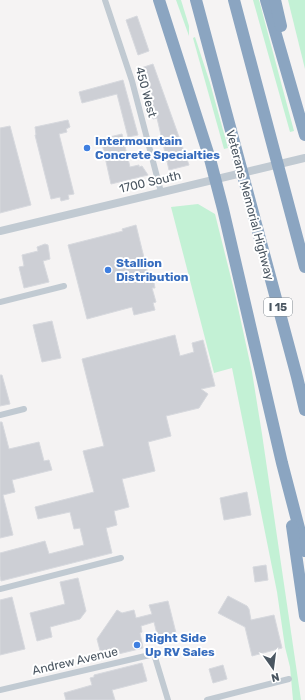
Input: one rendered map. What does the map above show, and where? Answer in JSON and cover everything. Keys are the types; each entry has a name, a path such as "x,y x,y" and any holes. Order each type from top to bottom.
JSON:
{"highway":[{"path":"159,0 210,159 282,463 305,551"},
{"name":"Veterans Memorial Highway","path":"196,0 305,410"},
{"path":"234,0 305,267"},
{"path":"266,0 305,134"},
{"path":"275,0 305,134"},
{"path":"282,463 305,616"}],"street":[{"name":"450 West","path":"105,0 132,81 161,192"},
{"name":"1700 South","path":"0,231 305,158"},
{"path":"0,302 64,286"},
{"path":"0,415 24,409"},
{"path":"0,589 121,558"},
{"name":"Andrew Avenue","path":"0,690 154,654 168,700"},
{"path":"207,700 289,679"}],"green space":[{"path":"176,0 181,0 189,26 189,36"},
{"path":"253,0 259,0 294,131 290,132"},
{"path":"288,0 305,0 305,69"},
{"path":"195,37 210,83 228,148 224,149 193,38"},
{"path":"198,204 215,214 235,294 252,372 301,700 293,700 290,667 285,647 277,592 232,368 214,373 171,207"}],"building":[{"path":"137,16 149,51 138,55 126,20"},
{"path":"153,64 189,165 169,170 157,118 153,119 141,68"},
{"path":"123,80 138,135 128,137 117,94 82,103 79,92"},
{"path":"68,120 70,127 66,129 67,132 59,134 74,194 68,195 69,199 61,201 60,197 51,199 35,135 35,127"},
{"path":"10,126 31,205 0,213 0,128"},
{"path":"122,134 130,167 139,165 139,167 142,166 148,175 111,184 101,139"},
{"path":"136,225 149,278 153,277 155,288 152,288 156,302 153,303 155,310 134,315 132,307 87,319 68,245 123,231 122,229"},
{"path":"45,244 48,245 50,259 43,261 49,282 24,288 19,267 24,266 22,255 38,251 37,247"},
{"path":"52,321 61,358 42,362 33,325"},
{"path":"175,335 180,356 194,352 192,343 203,340 215,386 201,389 208,394 199,408 166,416 171,436 148,442 155,471 122,479 129,507 114,511 117,525 106,528 112,553 1,581 0,553 45,541 49,554 84,545 80,528 74,529 70,512 38,519 35,507 94,492 83,451 104,446 82,359"},
{"path":"0,375 2,375 10,404 0,406"},
{"path":"0,422 2,422 9,449 39,442 44,461 49,460 52,470 12,480 15,492 3,495 13,535 0,538"},
{"path":"247,492 251,515 224,520 220,498"},
{"path":"266,565 268,580 255,582 253,567"},
{"path":"78,578 86,611 80,619 50,627 52,637 37,641 30,613 65,604 60,582"},
{"path":"228,596 247,606 251,620 274,615 282,648 252,656 245,627 218,613"},
{"path":"12,597 25,649 0,655 0,600"},
{"path":"168,601 177,637 159,642 154,622 141,626 142,632 140,633 143,648 102,658 97,639 117,610 122,613 134,610 136,618 152,614 149,605"},
{"path":"142,663 147,681 112,690 115,700 66,700 64,693 92,685 90,678 94,677 94,675"},
{"path":"223,665 227,679 213,683 209,669"}],"place":[{"name":"Intermountain Concrete Specialties","path":"87,148"},
{"name":"Stallion Distribution","path":"108,270"},
{"name":"Right Side Up RV Sales","path":"137,645"}]}
